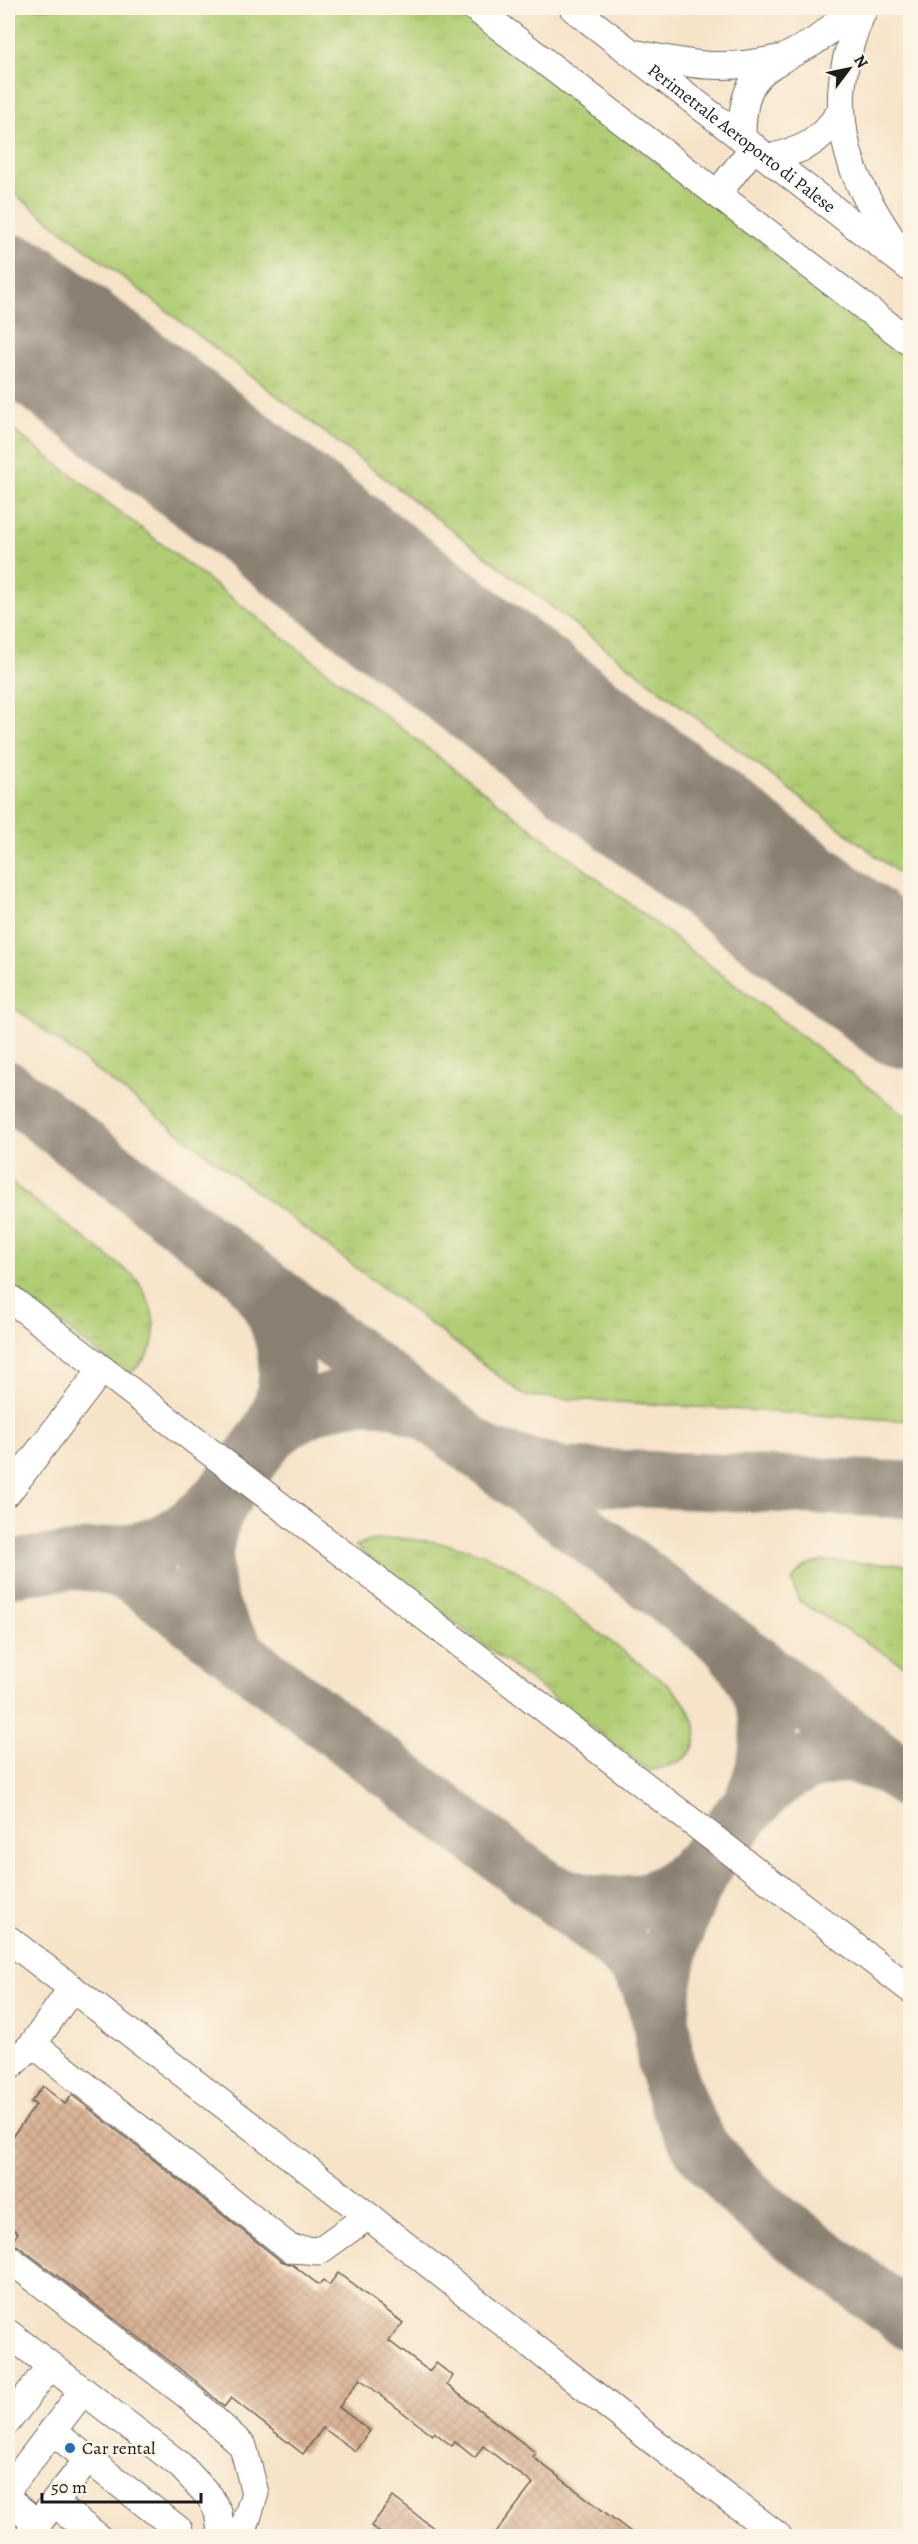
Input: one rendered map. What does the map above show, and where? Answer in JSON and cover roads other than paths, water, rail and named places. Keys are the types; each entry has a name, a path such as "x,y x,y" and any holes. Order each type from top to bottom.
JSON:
{"street":[{"path":"475,8 910,342"},
{"name":"Perimetrale Aeroporto di Palese","path":"573,8 908,266"},
{"path":"754,147 743,107 747,93 755,79 779,59 827,32 852,8"},
{"path":"864,8 844,62 841,111 853,168 864,193 908,266"},
{"path":"631,53 693,65 724,68 779,59"},
{"path":"754,147 789,154 818,141 841,111"},
{"path":"717,194 754,147"},
{"path":"8,1297 910,1989"},
{"path":"8,1492 102,1369"},
{"path":"8,1939 368,2216 648,2438 778,2536"},
{"path":"8,2068 33,2044 72,1988"},
{"path":"33,2044 291,2249 318,2251 368,2216"},
{"path":"8,2258 187,2394 243,2446 255,2493 245,2525 236,2536"},
{"path":"8,2333 180,2465 210,2498 218,2512 222,2536"},
{"path":"8,2421 51,2365"},
{"path":"8,2489 83,2391"},
{"path":"52,2431 179,2530 175,2536"},
{"path":"8,2499 33,2530 88,2459"},
{"path":"54,2503 97,2536"}],"place":[{"name":"Car rental","path":"70,2448"}]}
